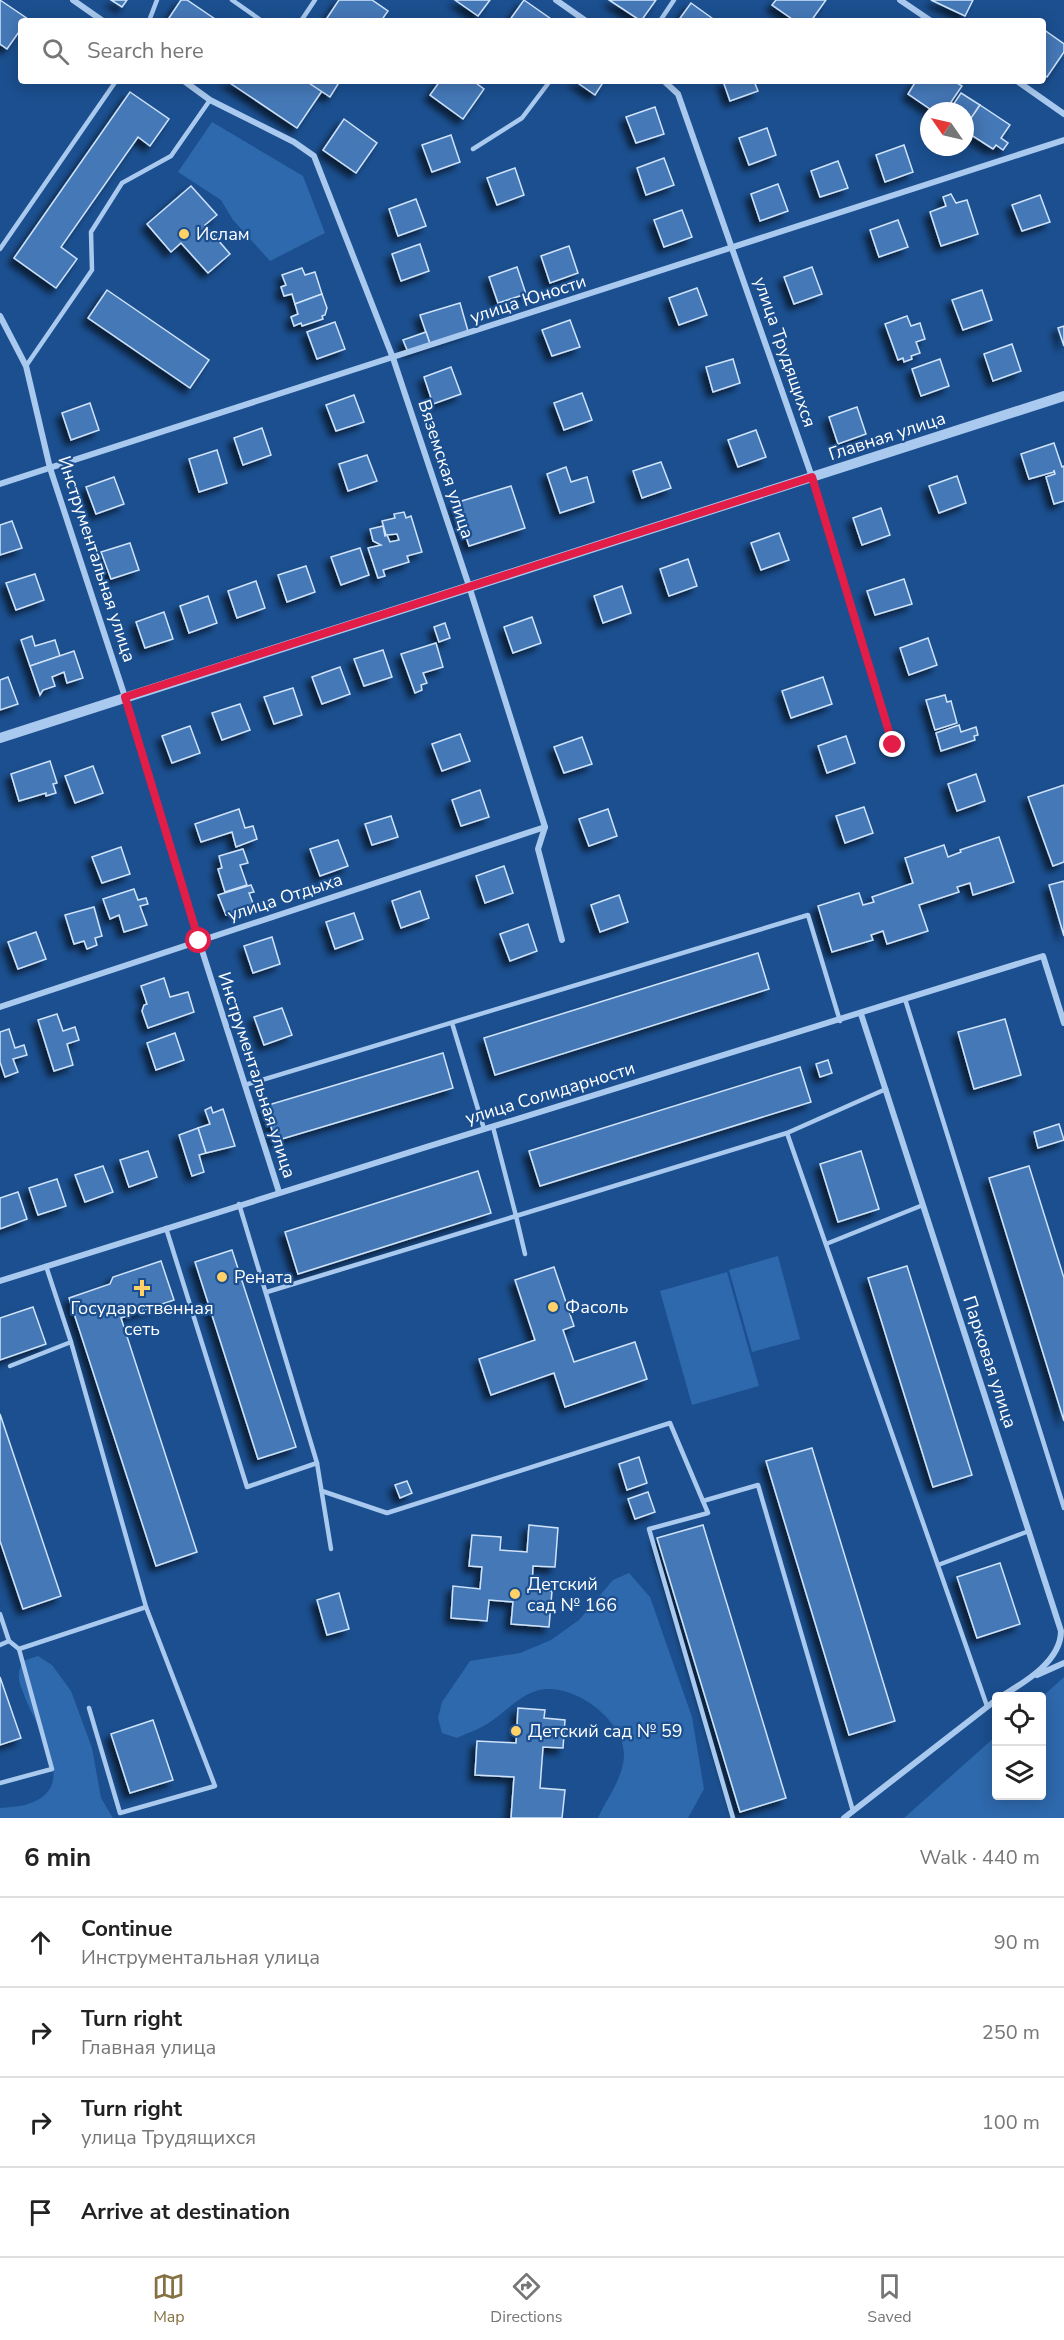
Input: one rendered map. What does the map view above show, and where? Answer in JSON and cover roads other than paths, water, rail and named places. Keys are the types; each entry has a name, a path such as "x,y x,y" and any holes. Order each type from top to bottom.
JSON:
{"street":[{"path":"73,0 99,18"},
{"path":"556,0 582,18"},
{"path":"900,0 927,18"},
{"name":"Вяземская улица","path":"188,84 210,100 294,142 314,156 393,358 469,586 545,827 538,849 562,940"},
{"name":"улица Трудящихся","path":"667,84 678,94 812,477 893,745"},
{"path":"1021,84 1064,114"},
{"name":"улица Юности","path":"0,484 1064,141"},
{"name":"Инструментальная улица","path":"0,316 26,366 50,468 125,697 199,941 279,1192"},
{"name":"Главная улица","path":"0,738 1064,396"},
{"name":"улица Отдыха","path":"0,1007 545,827"},
{"name":"улица Солидарности","path":"0,1281 239,1204 840,1021 1043,956 1064,1023"},
{"name":"Парковая улица","path":"861,1014 1029,1531 1062,1625 1061,1641 1036,1675 1008,1692"},
{"path":"1036,1675 1064,1663"},
{"path":"844,1818 992,1703"}],"lane":[{"path":"150,18 157,0"},
{"path":"232,0 258,18"},
{"path":"304,18 315,0"},
{"path":"662,18 674,0"},
{"path":"0,249 114,84"},
{"path":"472,149 522,118 548,84"},
{"path":"26,366 92,270 91,232 122,183 171,156 210,100"},
{"path":"245,1085 808,915 840,1021"},
{"path":"905,999 1064,1508"},
{"path":"452,1023 484,1129"},
{"path":"267,1292 787,1133 886,1089"},
{"path":"493,1127 525,1254"},
{"path":"787,1133 987,1706"},
{"path":"239,1204 317,1463 331,1549"},
{"path":"826,1244 923,1205"},
{"path":"166,1228 246,1487 317,1463"},
{"path":"46,1266 71,1342 146,1607 215,1786 120,1813 89,1708"},
{"path":"10,1366 71,1342"},
{"path":"322,1491 387,1513 670,1423 708,1513 649,1529 733,1818"},
{"path":"704,1501 758,1485 853,1811"},
{"path":"938,1565 1029,1531"},
{"path":"19,1649 146,1607"},
{"path":"0,1614 9,1641 19,1649 52,1769 0,1783"},
{"path":"0,1645 9,1641"}],"place":[{"name":"Ислам","path":"184,234"},
{"name":"Рената","path":"222,1277"},
{"name":"Государственная сеть","path":"142,1288"},
{"name":"Фасоль","path":"553,1307"},
{"name":"Детский сад № 166","path":"515,1594"},
{"name":"Детский сад № 59","path":"516,1731"}]}
